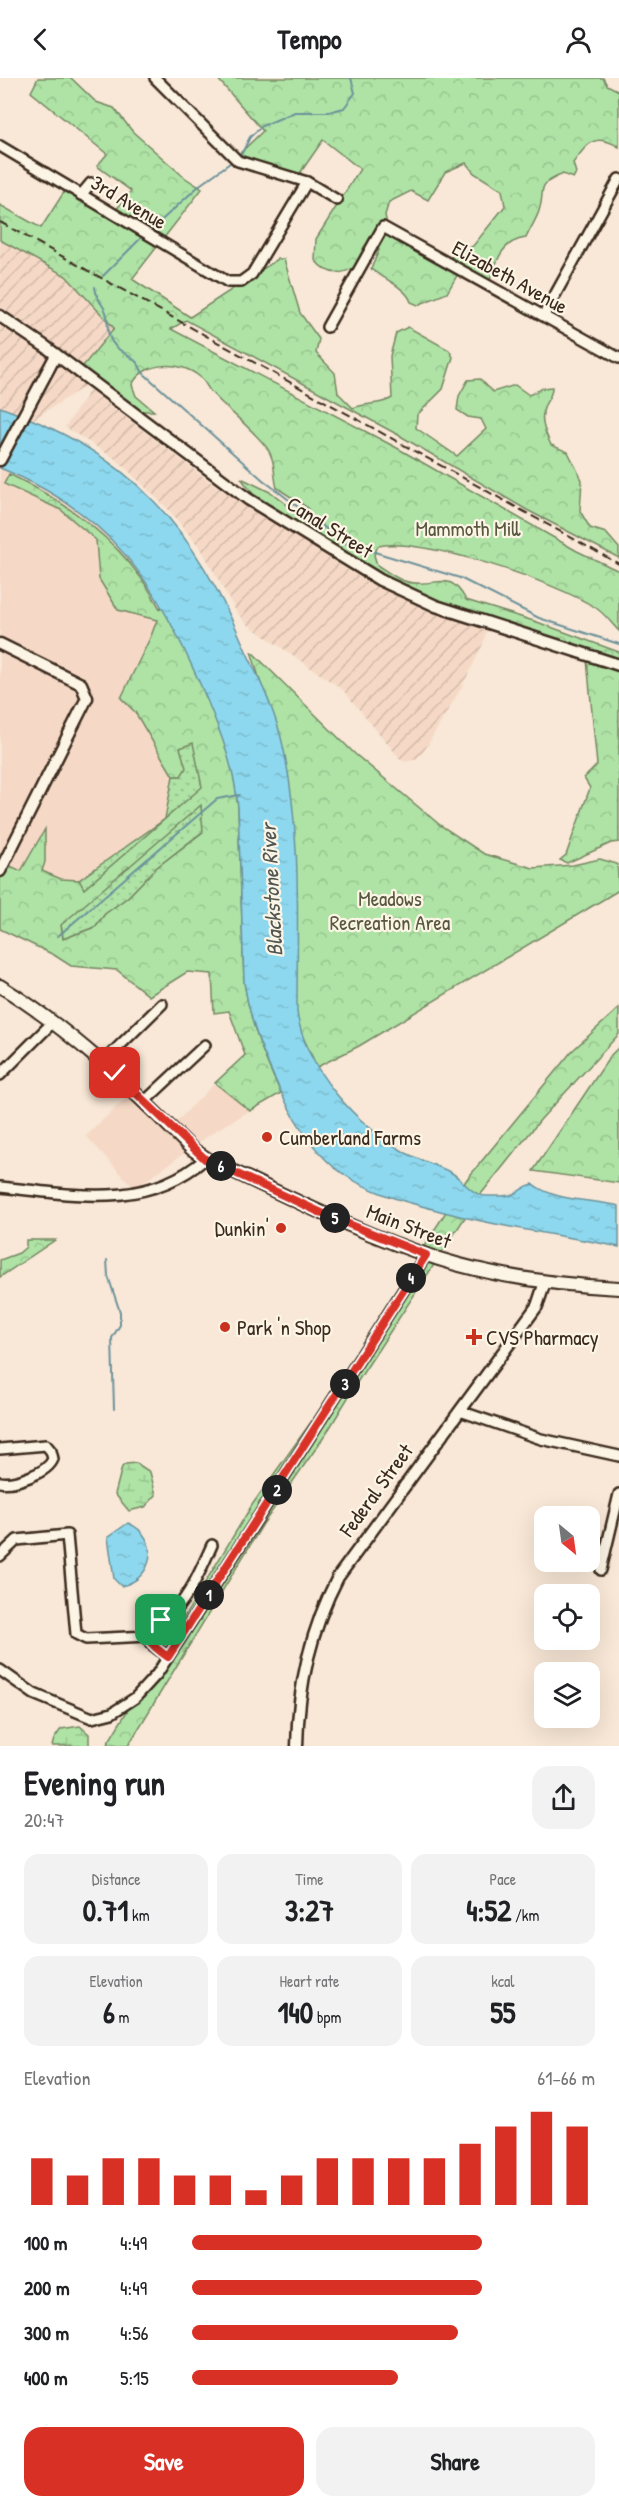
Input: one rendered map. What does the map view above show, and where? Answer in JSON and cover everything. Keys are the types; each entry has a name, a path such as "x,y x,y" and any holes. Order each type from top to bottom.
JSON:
{"main road":[{"name":"Main Street","path":"0,986 53,1022 103,1062 202,1156 326,1215 426,1255 453,1263 545,1282 619,1288"}],"street":[{"path":"155,78 238,161 307,182 337,200"},
{"name":"3rd Avenue","path":"0,146 228,282 241,282 252,274 307,182"},
{"path":"544,315 619,179"},
{"path":"81,195 91,183"},
{"name":"Elizabeth Avenue","path":"327,327 383,227 619,358"},
{"name":"Canal Street","path":"0,316 56,355 248,499 401,592 436,606 619,665"},
{"path":"0,460 56,355"},
{"path":"0,644 81,684 87,698 0,871"},
{"path":"103,1062 162,1004"},
{"path":"0,1075 53,1022"},
{"path":"144,1102 205,1046"},
{"path":"0,1187 104,1196 130,1195 159,1186 202,1156"},
{"path":"0,1670 34,1694 84,1716 98,1717 119,1710 135,1698 168,1657 426,1255"},
{"name":"Federal Street","path":"297,1746 298,1715 305,1668 313,1634 327,1597 348,1561 537,1306 545,1282"},
{"path":"460,1411 541,1439 619,1456"},
{"path":"0,1449 46,1445 53,1459 48,1467 23,1478 11,1482 0,1482"},
{"path":"601,1570 619,1494"},
{"path":"0,1556 11,1545 23,1538 67,1535 76,1634 86,1639 148,1636"},
{"path":"168,1657 150,1644 148,1636 153,1625 172,1612 186,1596 212,1545"}],"shaded area":[{"path":"0,240 66,276 115,328 90,356 93,381 34,419 0,407"},
{"path":"90,390 209,481 354,574 426,610 487,629 483,644 463,685 424,751 416,759 406,762 401,760 343,690 247,624 237,613 201,549 167,508 117,460 65,427"},
{"path":"0,468 54,494 95,524 138,568 162,604 151,636 121,698 135,712 173,776 165,819 79,880 61,879 42,871 44,831 21,871 0,861"},
{"path":"215,1083 250,1111 215,1131 140,1185 133,1187 86,1136 134,1090 171,1127"}],"green space":[{"name":"Mammoth Mill","path":"38,78 71,78 96,102 114,108 133,132 184,177 202,189 132,279 190,317 278,259 284,259 300,313 319,339 316,353 335,373 338,393 353,408 392,398 390,356 396,333 408,327 449,350 453,357 443,389 417,415 416,428 457,456 486,429 481,419 468,417 457,410 459,396 468,380 480,379 493,392 515,385 529,395 543,388 552,387 551,395 543,410 547,435 551,445 568,452 582,480 580,511 590,528 606,533 619,548 619,558 527,510 402,437 186,320 171,329 397,448 577,551 619,571 619,631 599,610 577,598 552,586 489,564 426,548 399,545 378,546 374,555 377,565 405,581 450,582 466,600 537,622 619,652 619,842 611,843 567,863 560,860 566,855 590,788 584,778 597,765 587,660 426,602 258,501 241,478 272,493 296,512 308,508 277,488 273,463 267,448 192,371 173,366 153,367 137,377 132,385 136,396 154,411 139,411 79,371 114,328 66,276 0,240 0,205 41,228 66,189 112,215 131,191 97,166 107,154 31,92"},
{"path":"217,78 603,78 607,85 619,91 619,147 603,140 592,142 573,163 576,173 573,178 563,174 544,185 539,211 526,238 510,244 500,255 488,285 459,272 447,293 418,305 411,302 405,292 371,269 379,250 375,250 354,267 338,273 330,272 315,260 316,239 360,169 323,140 298,176 236,157 263,131","holes":["466,163 474,173 502,190 505,206 473,246 443,261 388,230 385,215 389,202 411,191 428,200 445,172"]},
{"path":"9,474 32,486 76,513 115,547 147,586 160,609 162,604 210,702 228,754 238,807 244,982 258,1039 281,1093 250,1111 215,1083 245,1055 229,1011 214,1013 212,974 187,972 149,996 117,970 71,966 54,955 0,929 0,865 2,862 21,871 45,829 45,862 42,871 61,879 79,880 84,889 202,787 193,743 180,748 186,768 181,776 173,776 135,712 121,698 157,620 118,610 99,579 96,540 61,510 4,484","holes":["201,805 203,832 156,868 128,897 105,914 95,927 63,939 61,925"]},
{"name":"Meadows Recreation Area","path":"251,651 355,754 440,825 484,854 533,868 573,865 600,859 617,864 619,890 359,1046 317,1067 302,1035 295,1010 263,691"},
{"path":"191,742 210,750 216,758 222,825 216,830 201,833 156,868 128,897 105,914 95,927 63,939 61,924 86,894 79,880 165,819 173,776 181,776 180,748"},
{"path":"619,1008 619,1034 541,1119 477,1199 361,1376 326,1434 263,1524 128,1746 106,1746 252,1505 316,1415 467,1179 572,1051"},
{"path":"619,1047 619,1183 533,1171 611,1055"},
{"path":"26,1240 55,1240 0,1277 0,1260 19,1253 26,1247"},
{"path":"136,1463 150,1472 156,1495 145,1507 129,1511 115,1494 122,1467"},
{"path":"80,1726 89,1734 89,1746 52,1746 61,1729"}],"water":[{"name":"Blackstone River","path":"0,407 46,426 87,447 122,472 153,500 180,532 204,568 226,608 268,698 283,746 296,845 297,1012 302,1034 311,1055 336,1094 369,1127 388,1141 412,1156 452,1173 481,1195 507,1196 533,1184 542,1190 563,1197 619,1206 619,1247 488,1223 387,1196 347,1177 316,1149 292,1114 274,1077 249,1007 244,982 236,791 224,745 207,701 165,614 146,582 124,554 100,529 72,506 39,486 0,468"},
{"path":"128,1523 139,1529 146,1538 150,1557 141,1575 121,1586 114,1579 108,1537"}],"waterway":[{"path":"241,155 250,137 262,126 295,112 329,112 344,108 355,93 351,78"},
{"path":"152,229 201,184 230,163"},
{"path":"103,276 141,238"},
{"path":"95,287 98,299 106,312 110,338 116,347 135,360 142,372 263,480 345,543 460,578 539,618 619,644"},
{"path":"58,936 217,799 240,795"},
{"path":"107,1260 108,1276 120,1312 120,1325 112,1338 114,1409"}],"railway":[{"path":"0,222 619,564"}],"place":[{"name":"Cumberland Farms","path":"267,1137"},
{"name":"Dunkin'","path":"281,1228"},
{"name":"Park 'n Shop","path":"225,1327"},
{"name":"CVS Pharmacy","path":"474,1337"}],"route":[{"path":"115,1073 205,1159 326,1215 426,1255 168,1657 150,1644 148,1636 153,1625 161,1620"}]}
